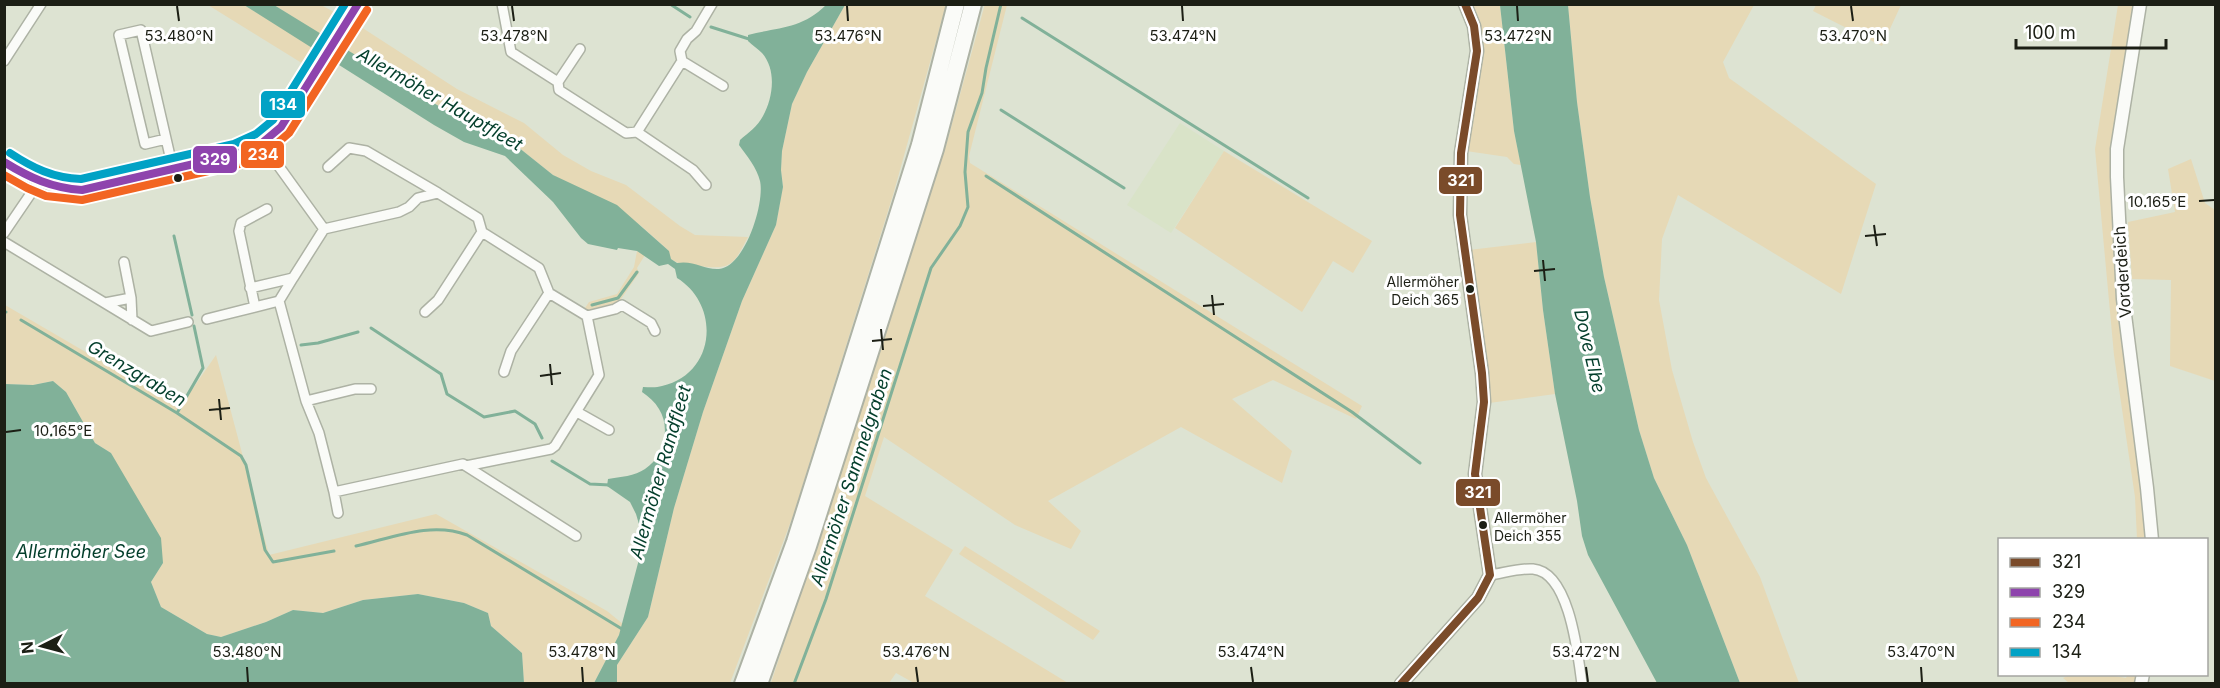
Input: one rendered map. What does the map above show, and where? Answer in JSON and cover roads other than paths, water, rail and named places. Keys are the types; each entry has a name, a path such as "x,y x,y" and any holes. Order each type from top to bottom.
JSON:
{"highway":[{"path":"743,684 795,542 920,145 956,4"},
{"path":"759,684 807,546 935,149 973,4"}],"street":[{"path":"4,61 40,4"},
{"path":"4,162 38,183 58,190 82,190 237,153 262,143 281,127 358,4"},
{"path":"502,4 511,51 558,82"},
{"path":"637,132 682,61 680,51 687,39 696,31 712,4"},
{"path":"1401,684 1478,598 1490,575 1475,474 1484,402 1482,373 1460,215 1461,153 1478,51 1474,26 1465,4"},
{"name":"Vorderdeich","path":"2140,4 2117,149 2117,177 2123,299 2148,488 2152,538"},
{"path":"166,139 145,144 120,35 141,30 173,169"},
{"path":"580,49 558,82 559,90 626,133 637,132 693,170 706,185"},
{"path":"682,61 723,87"},
{"path":"262,143 324,229"},
{"path":"328,167 350,147 366,151 478,218 482,232 539,268 549,292 587,316 599,375 555,446 551,449 466,466"},
{"path":"4,233 38,183"},
{"path":"207,319 279,301 324,229 399,212 409,207 418,198 438,193"},
{"path":"255,307 239,231 241,223 267,209"},
{"path":"425,312 438,300 482,232"},
{"path":"4,242 151,331 189,322"},
{"path":"124,262 132,320"},
{"path":"250,288 293,278"},
{"path":"504,372 511,351 549,292"},
{"path":"105,303 130,298"},
{"path":"279,301 306,401 319,433 338,513"},
{"path":"587,316 622,305 651,323 655,331"},
{"path":"306,401 355,389 371,389"},
{"path":"577,412 609,430"},
{"path":"334,492 463,464 576,536"},
{"path":"1490,575 1534,569 1546,574 1560,593 1573,622 1582,684"}],"water":[{"name":"Allermöher Randfleet","path":"244,5 274,5 468,124 503,135 553,175 617,205 669,251 671,259 677,263 683,262 719,269 728,266 745,246 756,218 761,191 759,176 739,145 740,140 763,116 771,93 772,76 767,60 748,41 748,35 799,23 826,5 845,5 807,72 792,104 782,151 783,187 776,225 742,301 703,412 674,508 648,617 617,665 617,683 594,683 619,635 642,548 641,531 636,514 630,502 607,486 608,479 641,471 652,464 661,450 665,433 663,417 656,404 642,392 643,387 662,386 680,379 693,368 702,354 706,338 706,321 701,305 691,290 677,278 675,269 668,264 659,266 637,251 618,248 617,250 588,244 553,202 505,156 464,142 434,125"},
{"name":"Dove Elbe","path":"1500,5 1568,5 1577,102 1590,197 1604,277 1639,430 1654,478 1687,545 1740,683 1657,683 1588,555 1582,536 1555,394 1536,242 1514,131"},
{"name":"Allermöher See","path":"53,381 66,392 95,443 111,453 161,538 163,563 151,582 161,607 207,634 221,637 293,610 323,613 363,600 418,594 464,603 488,613 491,626 522,653 524,683 5,683 5,384 33,385"}],"waterway":[{"path":"670,4 690,17"},
{"name":"Allermöher Sammelgraben","path":"794,684 826,599 931,268 960,226 968,207 965,172 968,132 982,93 1001,4"},
{"path":"1022,18 1308,198"},
{"path":"711,27 749,39"},
{"path":"1001,110 1124,188"},
{"path":"986,176 1352,412 1420,463"},
{"path":"174,236 192,315"},
{"path":"592,305 618,298 637,272"},
{"name":"Grenzgraben","path":"21,320 177,413 241,456 246,465 265,550 273,562 334,551"},
{"path":"177,413 203,368 194,326"},
{"path":"371,328 441,374 447,394 484,417 515,411 535,424 542,438"},
{"path":"301,345 318,343 358,332"},
{"path":"552,461 590,484 610,485"},
{"path":"356,546 426,530 453,531 467,535 622,629"}],"place":[{"name":"Allermöher Deich 365","path":"1470,289"},
{"name":"Allermöher Deich 355","path":"1483,525"}],"water label":[{"name":"Allermöher Hauptfleet","path":"440,99"}]}
